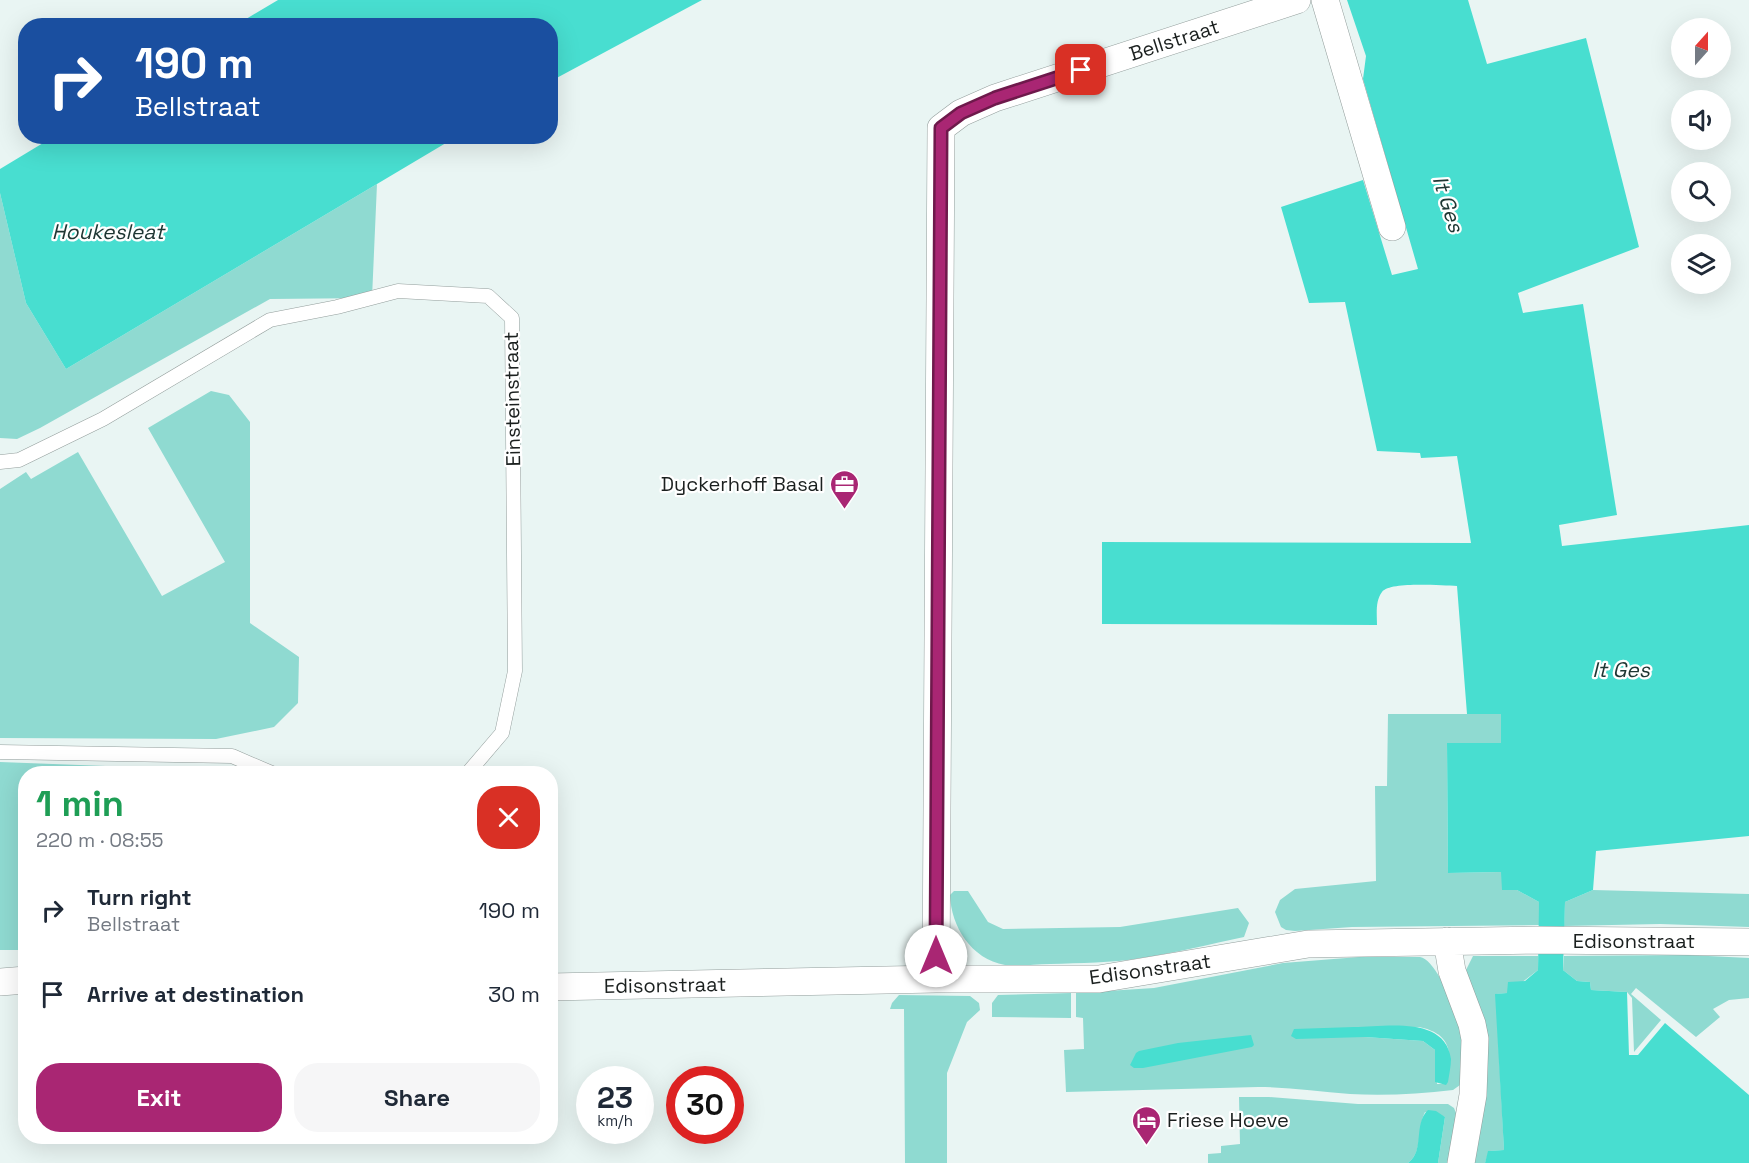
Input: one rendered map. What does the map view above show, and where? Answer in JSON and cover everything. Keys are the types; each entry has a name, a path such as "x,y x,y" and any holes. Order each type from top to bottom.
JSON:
{"street":[{"name":"Bellstraat","path":"936,979 941,128 961,113 995,98 1297,0"},
{"path":"1325,0 1392,227"},
{"name":"Edisonstraat","path":"558,987 936,979 1099,979 1308,944 1536,940 1749,942"},
{"path":"1447,941 1452,971 1472,1024 1475,1039 1473,1095 1461,1163"},
{"path":"0,982 18,981"}],"lane":[{"name":"Einsteinstraat","path":"0,462 19,460 103,419 270,320 336,307 398,291 488,296 512,318 515,671 502,733 474,766"},
{"path":"0,752 232,756 255,766"}],"shaded area":[{"path":"377,184 372,298 270,299 40,428 17,439 0,438 0,193 26,303 66,369"},
{"path":"211,391 229,395 250,422 250,623 299,657 298,703 274,727 216,739 0,738 0,489 26,472 31,479 78,452 162,596 225,562 148,428"},
{"path":"1388,714 1501,714 1501,743 1447,743 1448,873 1501,872 1517,890 1539,902 1539,925 1352,927 1295,931 1281,927 1275,912 1280,900 1295,889 1376,881 1375,786 1387,786"},
{"path":"0,762 106,766 18,766 18,950 0,950"},
{"path":"1593,890 1749,894 1749,927 1660,924 1564,926 1565,902"},
{"path":"954,891 968,891 988,922 1003,929 1120,927 1238,908 1249,923 1244,937 1154,956 1107,962 1005,965 982,956 965,939 951,907 950,895"},
{"path":"1688,955 1749,958 1749,998 1729,1000 1713,1009 1720,1017 1696,1037 1636,988 1631,994 1661,1020 1634,1052 1632,998 1627,992 1591,990 1590,982 1577,981 1563,970 1564,956"},
{"path":"1473,956 1538,956 1538,970 1508,993 1496,994 1504,1150 1489,1151 1485,1163 1472,1163 1465,972"},
{"path":"1359,957 1420,957 1427,961 1441,979 1453,1005 1460,1029 1463,1050 1460,1085 1453,1090 1389,1095 1258,1087 1066,1092 1064,1050 1084,1049 1083,1018 1076,1017 1076,993 1154,988 1283,963","holes":["1419,1027 1439,1035 1448,1048 1449,1064 1446,1084 1437,1084 1435,1050 1423,1041 1365,1037"]},
{"path":"1071,993 1071,1018 992,1017 992,1003 998,995"},
{"path":"899,995 970,996 979,1003 980,1010 967,1022 947,1073 947,1163 905,1163 904,1009 890,1009"},
{"path":"1239,1097 1358,1104 1448,1104 1454,1108 1456,1113 1449,1163 1438,1163 1445,1117 1425,1112 1416,1153 1408,1163 1208,1163 1208,1154 1221,1153 1221,1146 1240,1144"}],"water":[{"path":"278,0 702,0 558,77 558,18 248,18"},
{"name":"It Ges","path":"1347,0 1468,0 1487,64 1586,38 1639,247 1518,293 1523,313 1583,304 1617,515 1559,525 1562,546 1749,525 1749,836 1596,851 1593,890 1565,902 1563,970 1577,981 1590,982 1591,990 1627,992 1629,1055 1638,1055 1665,1023 1749,1095 1749,1163 1485,1163 1488,1151 1504,1150 1495,994 1507,993 1508,982 1525,981 1538,970 1539,902 1517,890 1502,890 1501,872 1448,873 1447,743 1501,743 1501,714 1467,714 1457,586 1406,585 1387,589 1382,592 1378,600 1377,625 1102,624 1102,542 1471,543 1457,456 1421,458 1420,453 1377,451 1345,302 1309,303 1281,207 1363,180 1392,275 1418,269 1363,79 1366,56"},
{"name":"Houkesleat","path":"41,144 444,144 66,369 26,303 0,193 0,169"},
{"path":"1412,1026 1438,1035 1446,1045 1451,1059 1446,1085 1435,1082 1435,1050 1423,1041 1365,1037 1296,1039 1291,1036 1294,1029"},
{"path":"1251,1035 1254,1045 1252,1047 1143,1068 1134,1068 1130,1065 1139,1051 1178,1043"},
{"path":"1428,1110 1436,1111 1445,1117 1438,1163 1408,1163 1416,1152 1421,1122"}],"place":[{"name":"Dyckerhoff Basal","path":"845,510"},
{"name":"Friese Hoeve","path":"1146,1146"}],"route":[{"path":"936,956 941,128 961,113 995,98 1081,70"}]}
